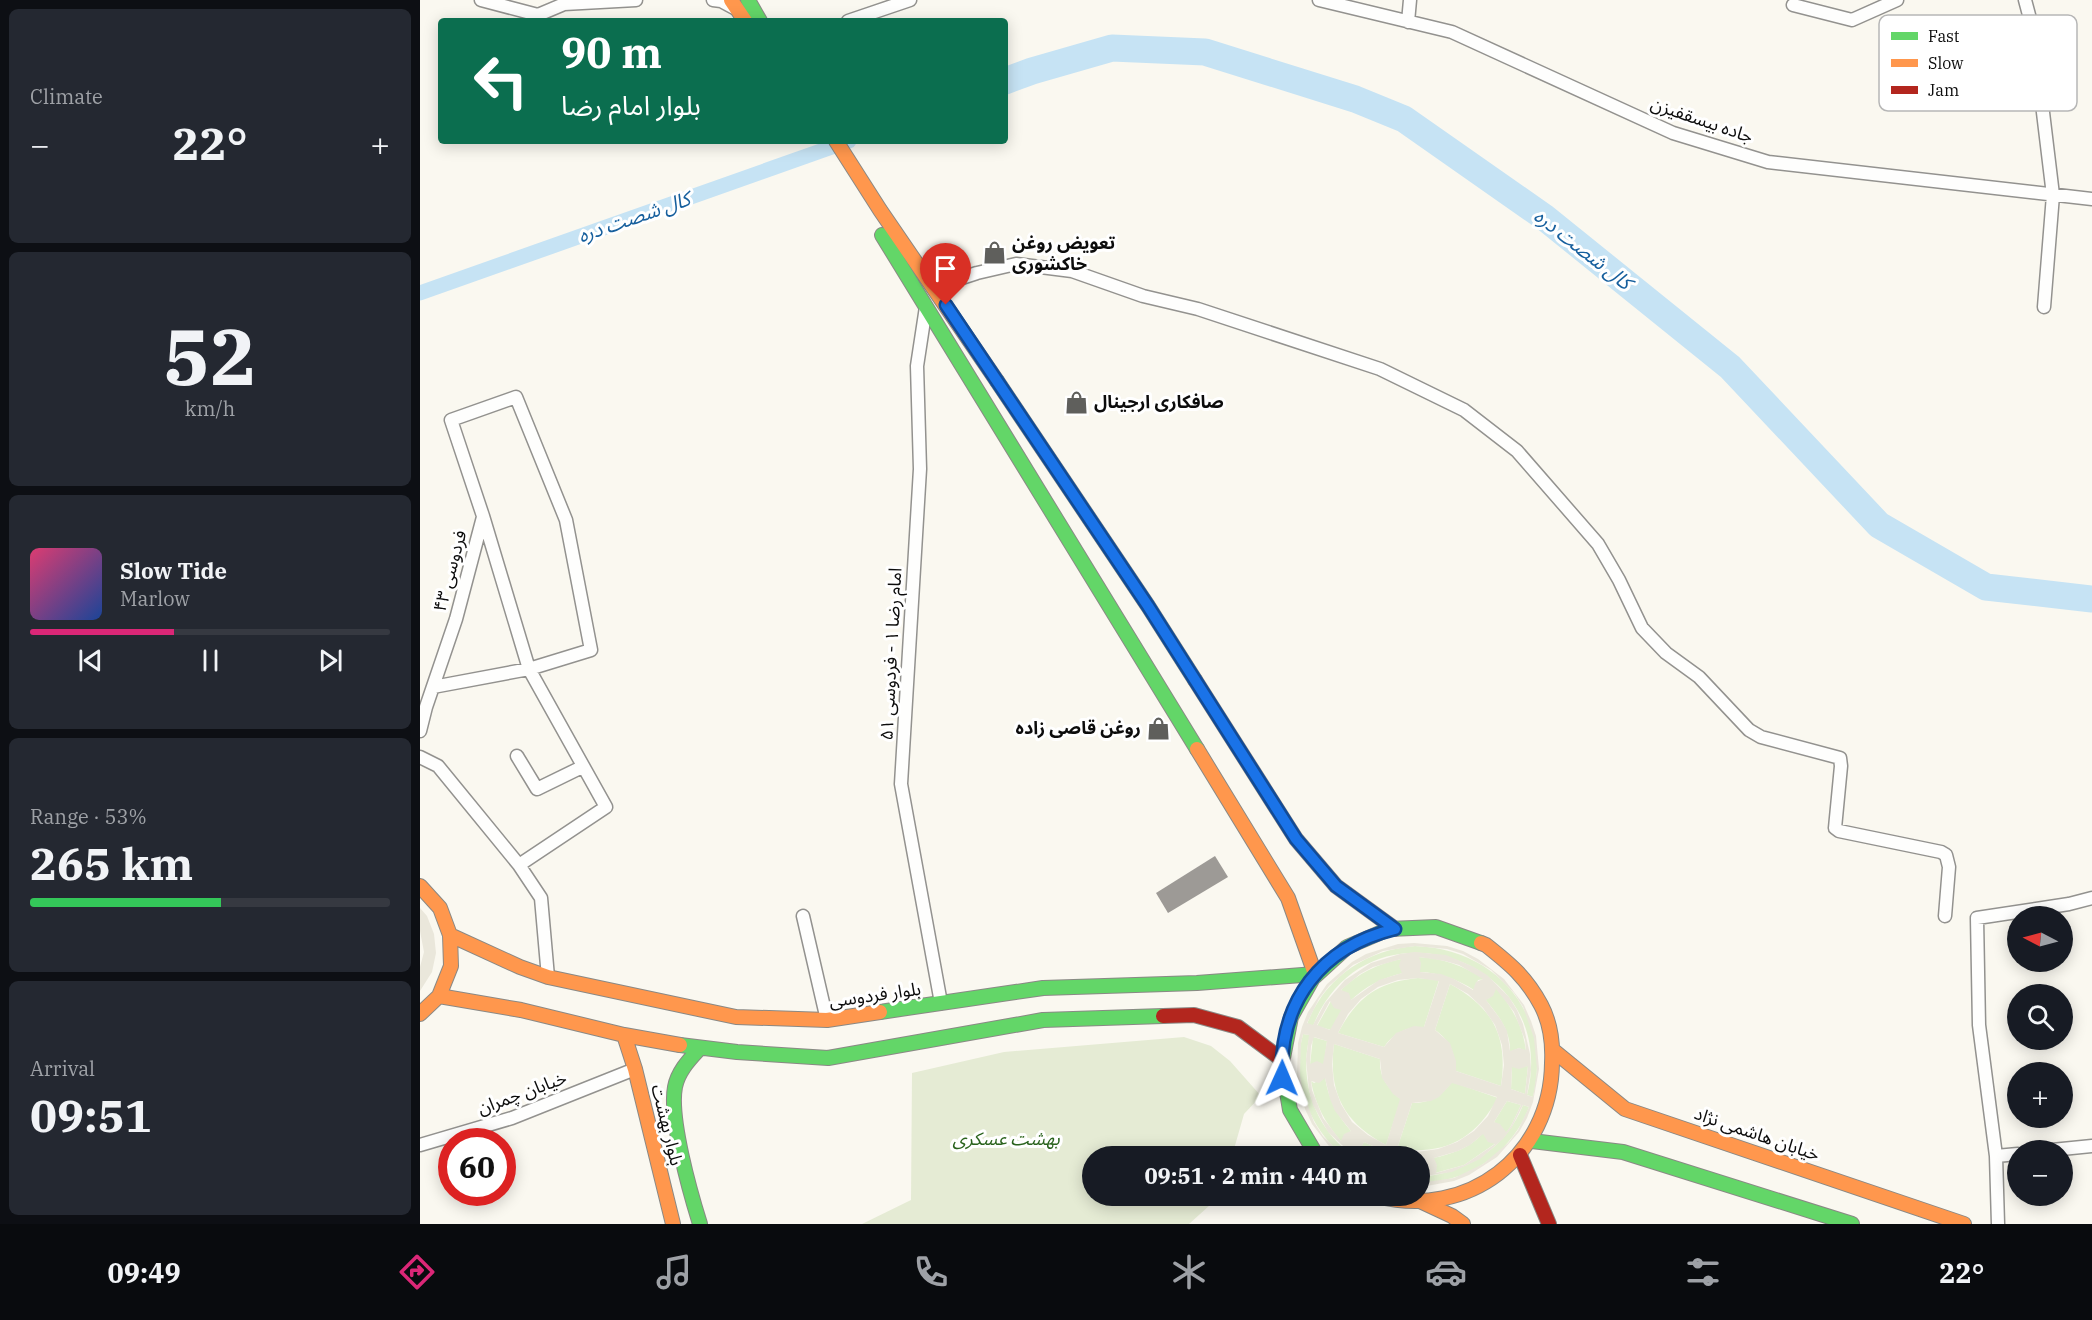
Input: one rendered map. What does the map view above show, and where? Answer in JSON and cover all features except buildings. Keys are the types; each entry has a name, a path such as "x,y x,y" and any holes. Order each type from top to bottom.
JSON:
{"main road":[{"path":"824,144 934,287 1135,614 1288,898 1315,974"},
{"path":"838,144 926,304 1135,614 1296,839 1336,886 1395,929"},
{"path":"420,886 440,908 450,935 451,966 439,996 420,1014"},
{"path":"1309,1146 1298,1131 1290,1114 1283,1087 1281,1059 1283,1041 1295,1005 1315,974 1329,961 1360,940 1395,929 1423,928 1451,931 1477,941 1501,956 1521,975 1537,998 1545,1015 1554,1051 1552,1089 1541,1124 1532,1141 1507,1169 1476,1189 1449,1198 1430,1201"},
{"name":"بلوار فردوسی","path":"450,935 520,967 548,977 736,1017 827,1020 1043,988 1197,983 1315,974"},
{"path":"439,996 521,1010 624,1035 700,1048 828,1058 1043,1020 1194,1016 1238,1027 1281,1059"},
{"name":"بلوار بهشت","path":"624,1035 635,1069 673,1224"},
{"name":"بلوار بهشت","path":"700,1048 685,1064 675,1086 674,1111 690,1191 700,1224"},
{"name":"خیابان هاشمی نژاد","path":"1554,1051 1625,1108 1964,1224"},
{"path":"1532,1141 1623,1152 1852,1224"},
{"path":"1520,1155 1549,1224"},
{"path":"1430,1206 1463,1224"}],"street":[{"path":"481,0 540,18 564,4 636,0"},
{"path":"713,0 749,9"},
{"path":"857,18 910,0"},
{"name":"جاده بیسقفیزن","path":"1319,0 1452,32 1673,133 1768,162 2092,199"},
{"path":"1408,22 1410,0"},
{"path":"1793,4 1852,20 1898,0"},
{"path":"2025,0 2028,15"},
{"path":"2042,111 2053,195 2044,307"},
{"path":"934,287 977,273 1016,264 1072,271 1143,296 1198,309 1380,369 1464,410 1517,451 1598,544 1619,580 1642,628 1666,653 1699,677 1749,730 1761,737 1840,758 1835,828 1839,831 1941,852 1946,855 1949,867 1945,916"},
{"name":"امام رضا ۱ - فردوسی ۵۱","path":"926,304 917,366 920,469 901,783 941,1003"},
{"name":"فردوسی ۴۳","path":"420,731 423,705 433,687 456,619 483,516 451,420 516,398 566,520 591,650 529,669"},
{"path":"483,516 529,669 606,807 519,865"},
{"path":"433,687 529,669"},
{"path":"518,756 537,789 582,767"},
{"path":"420,757 438,766 519,865 541,898 548,977"},
{"path":"1998,1224 1996,1156 1979,1025 1977,918 2069,904 2092,898"},
{"path":"803,916 827,1020"},
{"name":"خیابان چمران","path":"420,1145 512,1118 635,1069"},
{"path":"2073,1148 2092,1146"},
{"path":"1996,1156 2007,1155"}],"green space":[{"path":"1415,946 1444,950 1471,959 1494,973 1512,991 1526,1014 1535,1039 1537,1067 1533,1097 1527,1095 1530,1047 1516,1007 1488,977 1453,958 1413,953 1373,961 1339,985 1313,1026 1307,1024 1325,993 1349,969 1380,953"},
{"path":"1418,957 1453,964 1485,979 1478,980 1474,990 1448,977 1420,972"},
{"path":"1401,959 1403,973 1375,983 1350,1001 1341,990 1369,970"},
{"path":"1418,978 1439,980 1424,1027 1401,1031 1384,1047 1338,1033 1353,1010 1370,993 1391,983"},
{"path":"1450,984 1478,1003 1495,1026 1502,1053 1501,1086 1456,1071 1451,1048 1445,1038 1435,1030"},
{"path":"1496,988 1516,1017 1526,1051 1519,1048 1510,1052 1506,1030 1485,999 1489,998"},
{"path":"1331,1001 1342,1010 1331,1030 1317,1026"},
{"path":"1303,1034 1310,1035 1306,1069 1308,1086 1320,1118 1341,1146 1333,1146 1320,1131 1305,1101 1299,1068"},
{"name":"بهشت عسکری","path":"1184,1037 1211,1046 1230,1061 1261,1096 1244,1114 1235,1146 1082,1146 1082,1206 1209,1206 1189,1224 862,1224 911,1200 912,1073 1004,1052"},
{"path":"1313,1037 1327,1041 1324,1064 1310,1065"},
{"path":"1334,1044 1380,1059 1385,1082 1401,1099 1386,1145 1359,1126 1342,1104 1336,1091 1334,1077"},
{"path":"1528,1066 1525,1094 1511,1089 1512,1067"},
{"path":"1325,1077 1334,1106 1351,1131 1341,1141 1330,1127 1315,1098 1311,1081 1314,1083"},
{"path":"1452,1082 1498,1098 1479,1125 1456,1142 1430,1149 1430,1146 1398,1146 1412,1103 1425,1102 1435,1098"},
{"path":"1507,1101 1521,1105 1506,1133 1494,1122"},
{"path":"1523,1105 1529,1107 1512,1138 1486,1162 1454,1178 1430,1182 1430,1176 1468,1165 1482,1156 1495,1146 1516,1121"},
{"path":"1483,1133 1496,1143 1464,1165 1435,1173 1433,1158 1460,1150"},
{"path":"1364,1142 1373,1146 1361,1146"}],"shaded area":[{"path":"420,908 427,916 434,934 436,953 432,972 420,991 420,967 424,952 420,931"},
{"path":"1414,943 1447,946 1463,951 1478,959 1504,979 1524,1005 1536,1036 1539,1069 1533,1102 1519,1132 1497,1157 1469,1175 1454,1181 1430,1185 1430,1181 1454,1178 1483,1164 1508,1143 1518,1130 1529,1107 1523,1105 1512,1127 1503,1139 1480,1159 1452,1172 1430,1175 1430,1150 1457,1142 1474,1131 1488,1116 1497,1097 1452,1083 1439,1097 1431,1101 1412,1103 1398,1146 1373,1146 1364,1142 1362,1146 1343,1146 1328,1132 1313,1105 1306,1060 1309,1035 1303,1034 1300,1075 1303,1092 1314,1122 1333,1146 1329,1146 1312,1124 1305,1109 1297,1077 1298,1043 1302,1027 1308,1012 1327,984 1352,962 1366,954 1398,944","holes":["1415,946 1447,949 1463,954 1491,970 1514,993 1523,1007 1534,1038 1537,1070 1533,1097 1527,1095 1531,1070 1530,1054 1517,1010 1509,997 1487,975 1446,955 1415,952 1371,963 1345,980 1325,1003 1313,1025 1307,1023 1319,999 1329,986 1353,965 1383,951","1419,957 1445,961 1459,965 1483,979 1476,982 1473,990 1441,974 1420,972","1401,959 1399,966 1402,973 1379,980 1351,1000 1349,993 1341,990 1360,974 1373,967","1418,978 1439,981 1424,1027 1414,1026 1396,1033 1384,1047 1338,1033 1348,1014 1361,999 1378,987 1398,980","1450,984 1468,994 1483,1008 1495,1025 1502,1045 1504,1065 1501,1086 1456,1071 1456,1061 1450,1043 1435,1030","1496,989 1514,1012 1525,1040 1526,1050 1519,1048 1510,1051 1507,1031 1486,1000 1493,996","1330,1001 1334,1008 1341,1010 1330,1030 1317,1025","1314,1037 1327,1041 1323,1064 1317,1061 1310,1064","1334,1044 1380,1059 1382,1078 1393,1094 1400,1099 1386,1145 1368,1135 1352,1122 1341,1104 1334,1085 1332,1064","1528,1066 1525,1094 1511,1089 1512,1067 1519,1069","1325,1078 1335,1111 1351,1131 1344,1134 1341,1141 1323,1118 1312,1090 1311,1081 1319,1083","1507,1101 1521,1105 1506,1132 1500,1124 1494,1122","1483,1134 1488,1142 1495,1144 1464,1165 1436,1173 1437,1165 1434,1158 1458,1151"]}],"waterway":[{"name":"کال شصت دره","path":"1008,80 1112,48 1205,52 1355,99 1404,119 1544,217 1730,367 1879,525 1986,587 2092,599"},
{"name":"کال شصت دره","path":"420,293 841,144"}],"traffic: fast":[{"path":"748,0 758,18"},
{"path":"882,235 1197,749"},
{"path":"997,381 1195,680"},
{"path":"1311,1146 1290,1110 1282,1063 1291,1017 1313,978 1347,947 1389,929 1436,927 1481,943"},
{"path":"880,1012 1043,988 1197,983 1315,974"},
{"path":"680,1045 737,1052 828,1058 1043,1020 1163,1016"},
{"path":"700,1048 679,1076 674,1100 678,1136 700,1224"},
{"path":"1532,1141 1623,1152 1852,1224"}],"traffic: slow":[{"path":"731,0 743,18"},
{"path":"838,144 880,210 997,381"},
{"path":"1197,749 1288,898 1315,974"},
{"path":"420,886 440,908 450,935 451,966 439,996 420,1014"},
{"path":"450,935 520,967 548,977 736,1017 827,1020 880,1012"},
{"path":"1430,1199 1443,1198 1472,1189 1498,1173 1520,1152 1537,1126 1548,1096 1552,1063 1551,1041 1549,1026 1541,1005 1517,972 1503,958 1481,943"},
{"path":"439,996 521,1010 624,1035 680,1045"},
{"path":"624,1035 635,1069 673,1224"},
{"path":"1554,1051 1625,1109 1964,1224"},
{"path":"1430,1206 1463,1224"}],"traffic: jam":[{"path":"1195,680 1296,839 1336,886 1395,929"},
{"path":"1163,1016 1194,1015 1238,1027 1281,1059"},
{"path":"1520,1155 1549,1224"}],"place":[{"name":"تعویض روغن خاکشوری","path":"994,253"},
{"name":"صافکاری ارجینال","path":"1076,402"},
{"name":"روغن قاصی زاده","path":"1159,728"}],"route":[{"path":"946,305 1148,606 1296,839 1336,886 1395,929 1360,940 1329,961 1315,974 1295,1005 1288,1023 1281,1059 1282,1078"}]}
